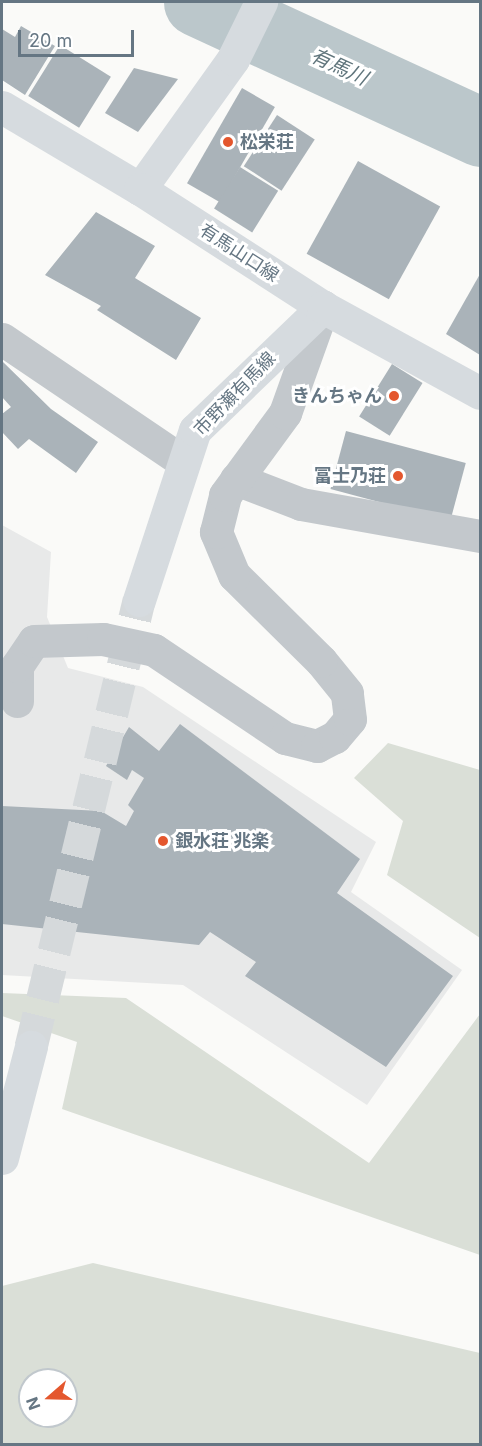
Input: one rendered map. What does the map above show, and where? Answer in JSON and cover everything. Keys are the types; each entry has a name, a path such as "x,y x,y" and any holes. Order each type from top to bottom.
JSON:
{"main road":[{"path":"140,189 233,59 261,2"},
{"name":"有馬山口線","path":"2,107 140,189 323,307 480,393"},
{"name":"市野瀬有馬線","path":"139,600 182,460 195,430 323,307"},
{"path":"2,1158 31,1047"}],"street":[{"path":"16,701 17,666 34,641 103,639 154,650 285,738 317,746 335,737 350,719 347,693 321,661 234,575 222,554 217,514 236,479 260,452 285,413 323,307"},
{"path":"2,339 182,460"},
{"path":"236,479 301,504 480,536"}],"shaded area":[{"path":"2,525 51,552 47,617 68,668 143,687 376,842 351,892 462,970 367,1105 183,985 2,975"},
{"path":"388,743 480,770 480,938 387,875 403,821 354,778"},
{"path":"2,993 126,998 369,1163 480,1014 480,1255 62,1109 77,1042 2,1016"},
{"path":"93,1263 480,1353 480,1444 2,1444 2,1286"}],"building":[{"path":"21,26 55,46 25,95 2,80 2,29 15,37"},
{"path":"60,45 111,77 79,128 28,96"},
{"path":"134,68 178,79 138,132 105,113"},
{"name":"松栄荘","path":"242,88 275,107 220,202 187,183"},
{"path":"277,115 315,140 282,191 244,166"},
{"path":"358,161 440,207 389,299 307,254"},
{"path":"240,167 278,191 252,232 214,209"},
{"path":"96,212 155,246 135,278 201,318 176,360 97,310 101,306 45,275"},
{"path":"480,274 480,355 446,334"},
{"path":"3,362 51,409 98,442 76,473 29,439 18,449 2,432 2,414 11,407 2,397"},
{"path":"392,364 423,383 390,436 359,417"},
{"name":"冨士乃荘","path":"346,431 466,463 450,521 330,489"},
{"path":"180,724 360,859 337,893 453,976 386,1067 245,976 256,962 210,932 199,945 2,924 2,806 101,811 126,826 134,811 128,805 144,778 132,770 127,780 106,766 129,727 159,751"}],"waterway":[{"name":"有馬川","path":"198,2 480,132"}],"tunnel":[{"path":"31,1047 139,600"}],"place":[{"name":"松栄荘","path":"228,142"},
{"name":"きんちゃん","path":"394,396"},
{"name":"冨士乃荘","path":"398,476"},
{"name":"銀水荘 兆楽","path":"163,841"}]}
